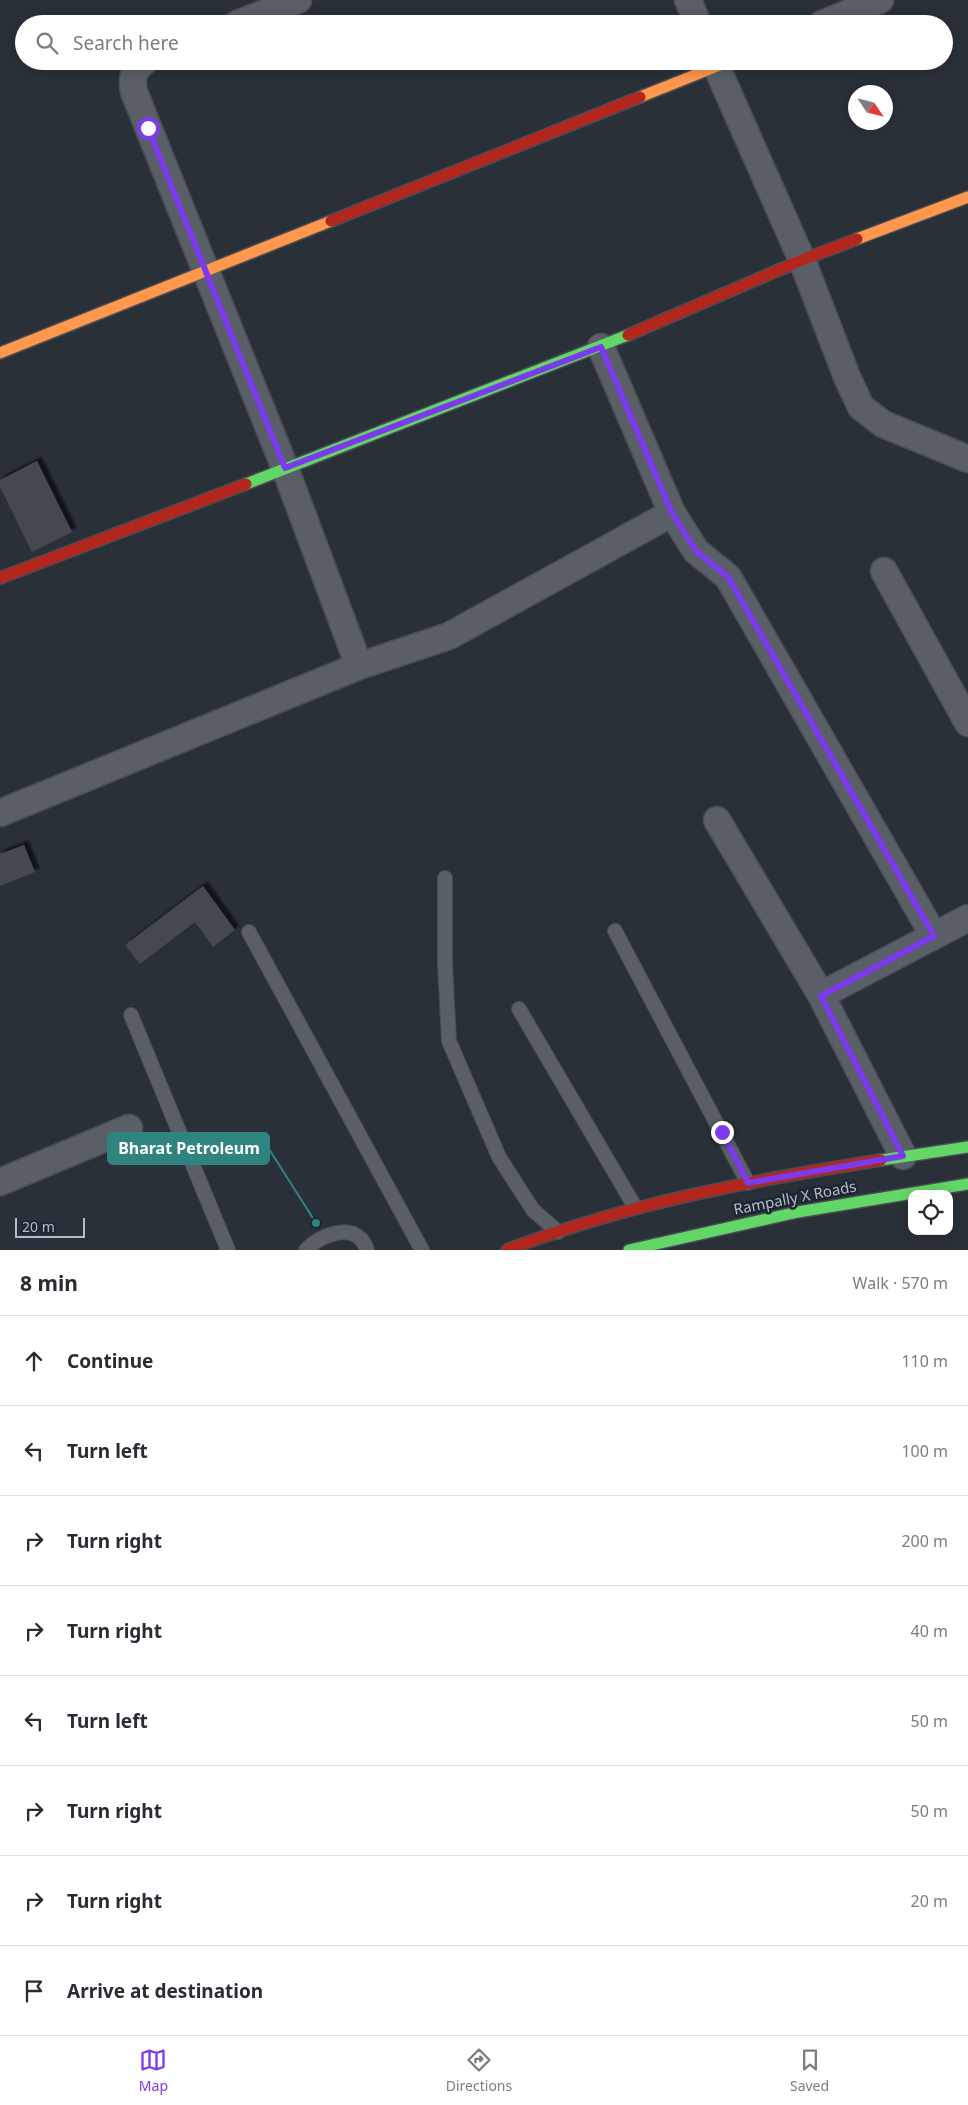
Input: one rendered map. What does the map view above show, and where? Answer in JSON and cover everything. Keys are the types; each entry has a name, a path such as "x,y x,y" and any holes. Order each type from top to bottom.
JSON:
{"street":[{"path":"260,15 298,0"},
{"path":"688,0 694,15"},
{"path":"844,15 880,0"},
{"path":"136,70 131,80 134,92 285,468 359,666"},
{"path":"0,353 703,70"},
{"path":"723,70 802,260 847,377 861,407 883,424 968,459"},
{"path":"0,578 601,347 802,260 968,197"},
{"path":"601,347 672,513 696,551 728,577 934,936"},
{"path":"0,813 359,666 449,636 672,513"},
{"path":"884,571 968,723"},
{"path":"718,820 821,996 903,1156"},
{"path":"821,996 968,918"},
{"path":"0,1182 129,1128"},
{"path":"507,1250 635,1207 748,1183 903,1156 968,1147"},
{"name":"Rampally X Roads","path":"629,1250 659,1246 716,1228 899,1194 968,1184"}],"lane":[{"path":"445,878 445,963 449,1041 499,1158 533,1210 558,1232"},
{"path":"615,931 748,1183"},
{"path":"249,932 422,1250"},
{"path":"519,1009 635,1207"},
{"path":"131,1015 228,1250"},
{"path":"306,1250 321,1239 337,1233 350,1233 361,1239 368,1250"}],"building":[{"path":"37,461 72,532 32,552 0,487 0,480"},
{"path":"24,845 35,872 0,886 0,854"},
{"path":"203,886 235,930 213,947 195,922 140,964 125,945"}],"traffic: fast":[{"path":"246,484 628,335"},
{"path":"881,1160 968,1147"},
{"path":"629,1250 798,1212 968,1184"}],"traffic: slow":[{"path":"640,97 708,70"},
{"path":"857,239 968,197"},
{"path":"0,353 331,221"}],"traffic: jam":[{"path":"331,221 640,97"},
{"path":"628,335 802,260 857,239"},
{"path":"0,578 246,484"},
{"path":"507,1250 553,1233 645,1206 739,1185 881,1160"}],"place":[{"name":"Bharat Petroleum","path":"316,1223"}],"route":[{"path":"148,128 285,468 601,347 672,513 696,551 728,577 934,936 821,996 903,1156 748,1183 722,1132"}]}
